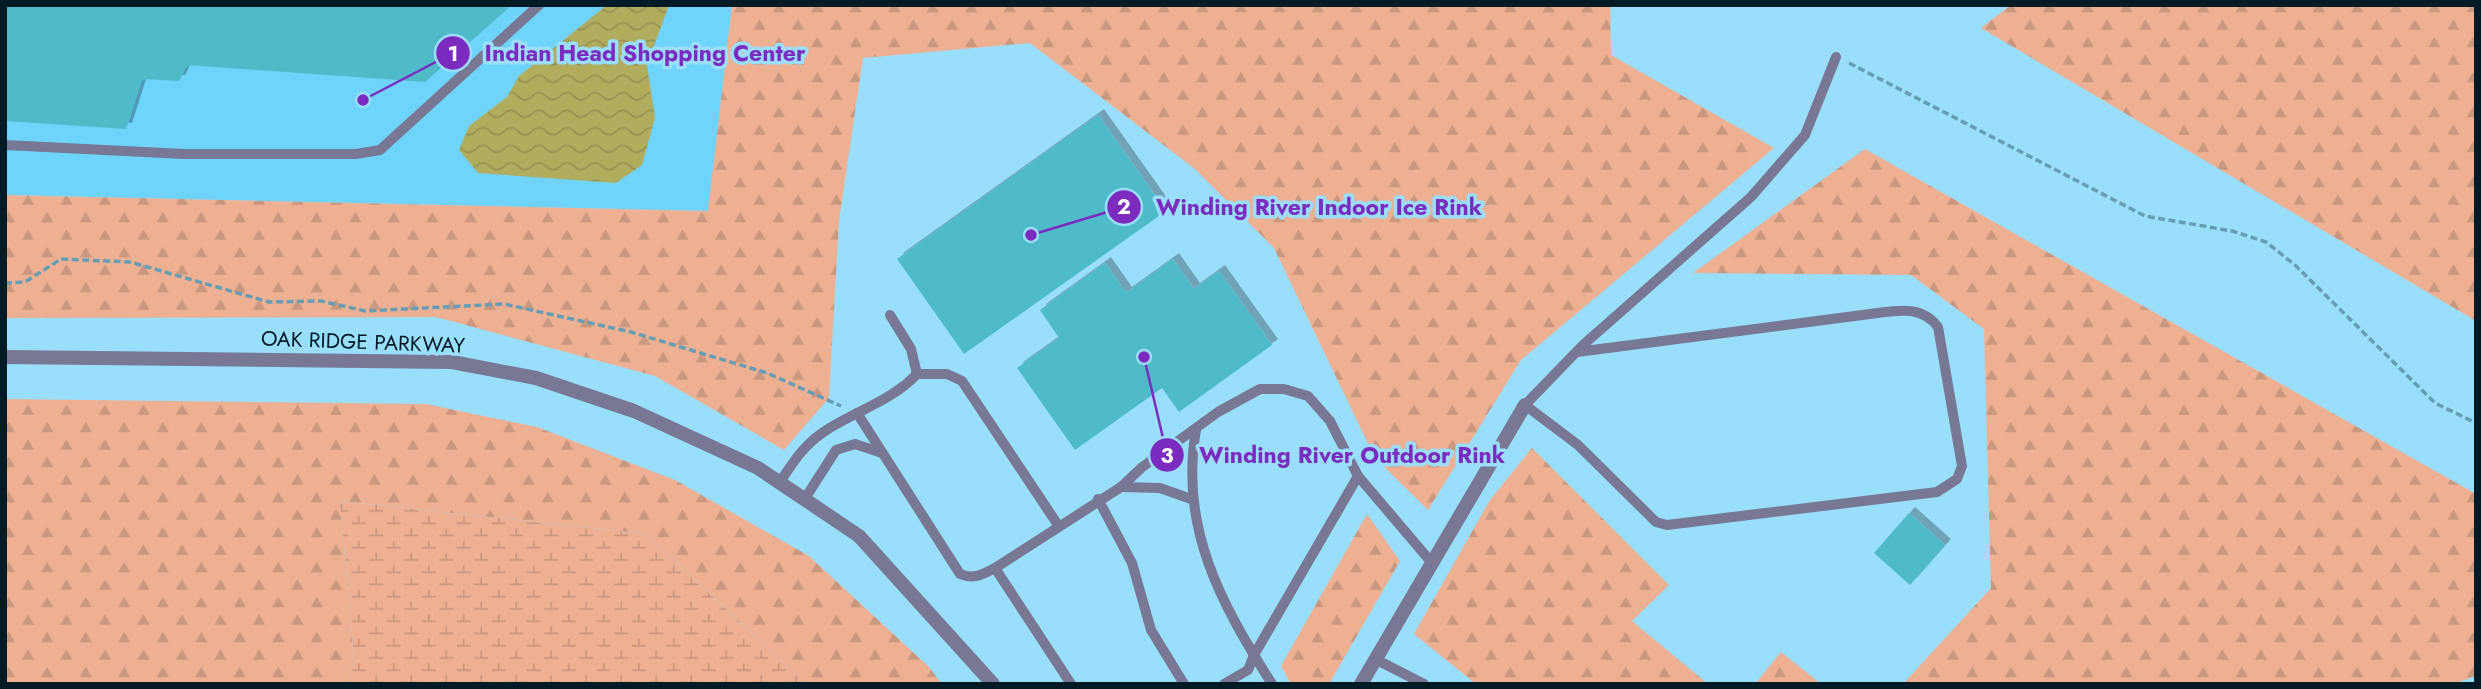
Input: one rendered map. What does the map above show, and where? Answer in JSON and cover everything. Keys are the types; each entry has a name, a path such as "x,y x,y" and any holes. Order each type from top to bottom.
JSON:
{"street":[{"name":"OAK RIDGE PARKWAY","path":"5,357 452,362 536,378 634,411 758,468 859,536 993,684"},
{"path":"1361,684 1525,405"}],"lane":[{"path":"5,145 184,154 356,154 380,150 539,5"},
{"path":"1577,352 1911,310 1925,314 1938,327 1962,466 1957,479 1937,492 1667,525 1656,522 1578,445 1525,405 1577,352 1751,197 1805,135 1836,57"},
{"path":"890,315 911,349 917,374"},
{"path":"779,483 806,446 857,413 903,389 917,374 947,374 962,381 1058,525"},
{"path":"857,413 960,574 979,576 1121,487 1141,468 1218,412 1260,389 1284,389 1308,396 1330,421 1358,476 1432,563"},
{"path":"1196,430 1190,464 1191,499 1207,563 1254,655 1272,684"},
{"path":"804,500 836,450 855,444 882,453"},
{"path":"1224,684 1248,670 1254,655 1358,476"},
{"path":"1121,487 1160,488 1191,499"},
{"path":"1098,499 1132,563 1151,630 1184,684"},
{"path":"995,568 1071,684"},
{"path":"1376,659 1424,684"}],"path":[{"path":"1836,57 2145,216 2232,231 2266,242 2295,265 2435,403 2476,423"},
{"path":"5,284 25,282 61,259 130,262 269,302 321,301 365,312 504,304 631,332 767,373 857,413"}],"shaded area":[{"path":"5,5 732,5 709,211 5,195"}],"green space":[{"path":"732,5 1610,5 1611,55 1774,148 1521,360 1428,510 1375,458 1274,248 1195,169 1030,43 863,58 839,221 829,398 784,450 655,376 436,317 5,318 5,195 708,211"},
{"path":"2011,5 2476,5 2476,321 1981,28"},
{"path":"1865,149 2476,494 2476,676 2453,684 1903,684 1991,588 1984,329 1911,275 1693,273"},
{"path":"5,399 426,404 537,427 675,480 809,556 929,667 942,684 806,684 646,534 340,501 354,658 348,684 5,684"},
{"path":"1532,448 1669,585 1632,621 1708,684 1476,684 1414,634 1490,500"},
{"path":"340,501 646,534 806,684 348,684 354,658"},
{"path":"1367,514 1400,561 1329,684 1291,684 1281,666"},
{"path":"1781,652 1821,684 1755,684"}],"water":[{"path":"607,5 669,5 647,65 655,118 642,165 616,183 478,173 459,150 469,126 507,97 519,76"}],"building":[{"path":"5,5 512,5 425,82 187,65 179,81 142,79 126,129 5,121"},
{"path":"1098,115 1166,211 964,354 897,259"},
{"path":"1173,259 1194,289 1219,271 1272,345 1179,412 1162,388 1075,450 1017,368 1059,338 1040,310 1105,263 1126,293"},
{"path":"1909,513 1945,545 1910,585 1874,553"}],"place":[{"name":"Indian Head Shopping Center","path":"363,100"},
{"name":"Winding River Indoor Ice Rink","path":"1031,235"},
{"name":"Winding River Outdoor Rink","path":"1144,357"}]}
